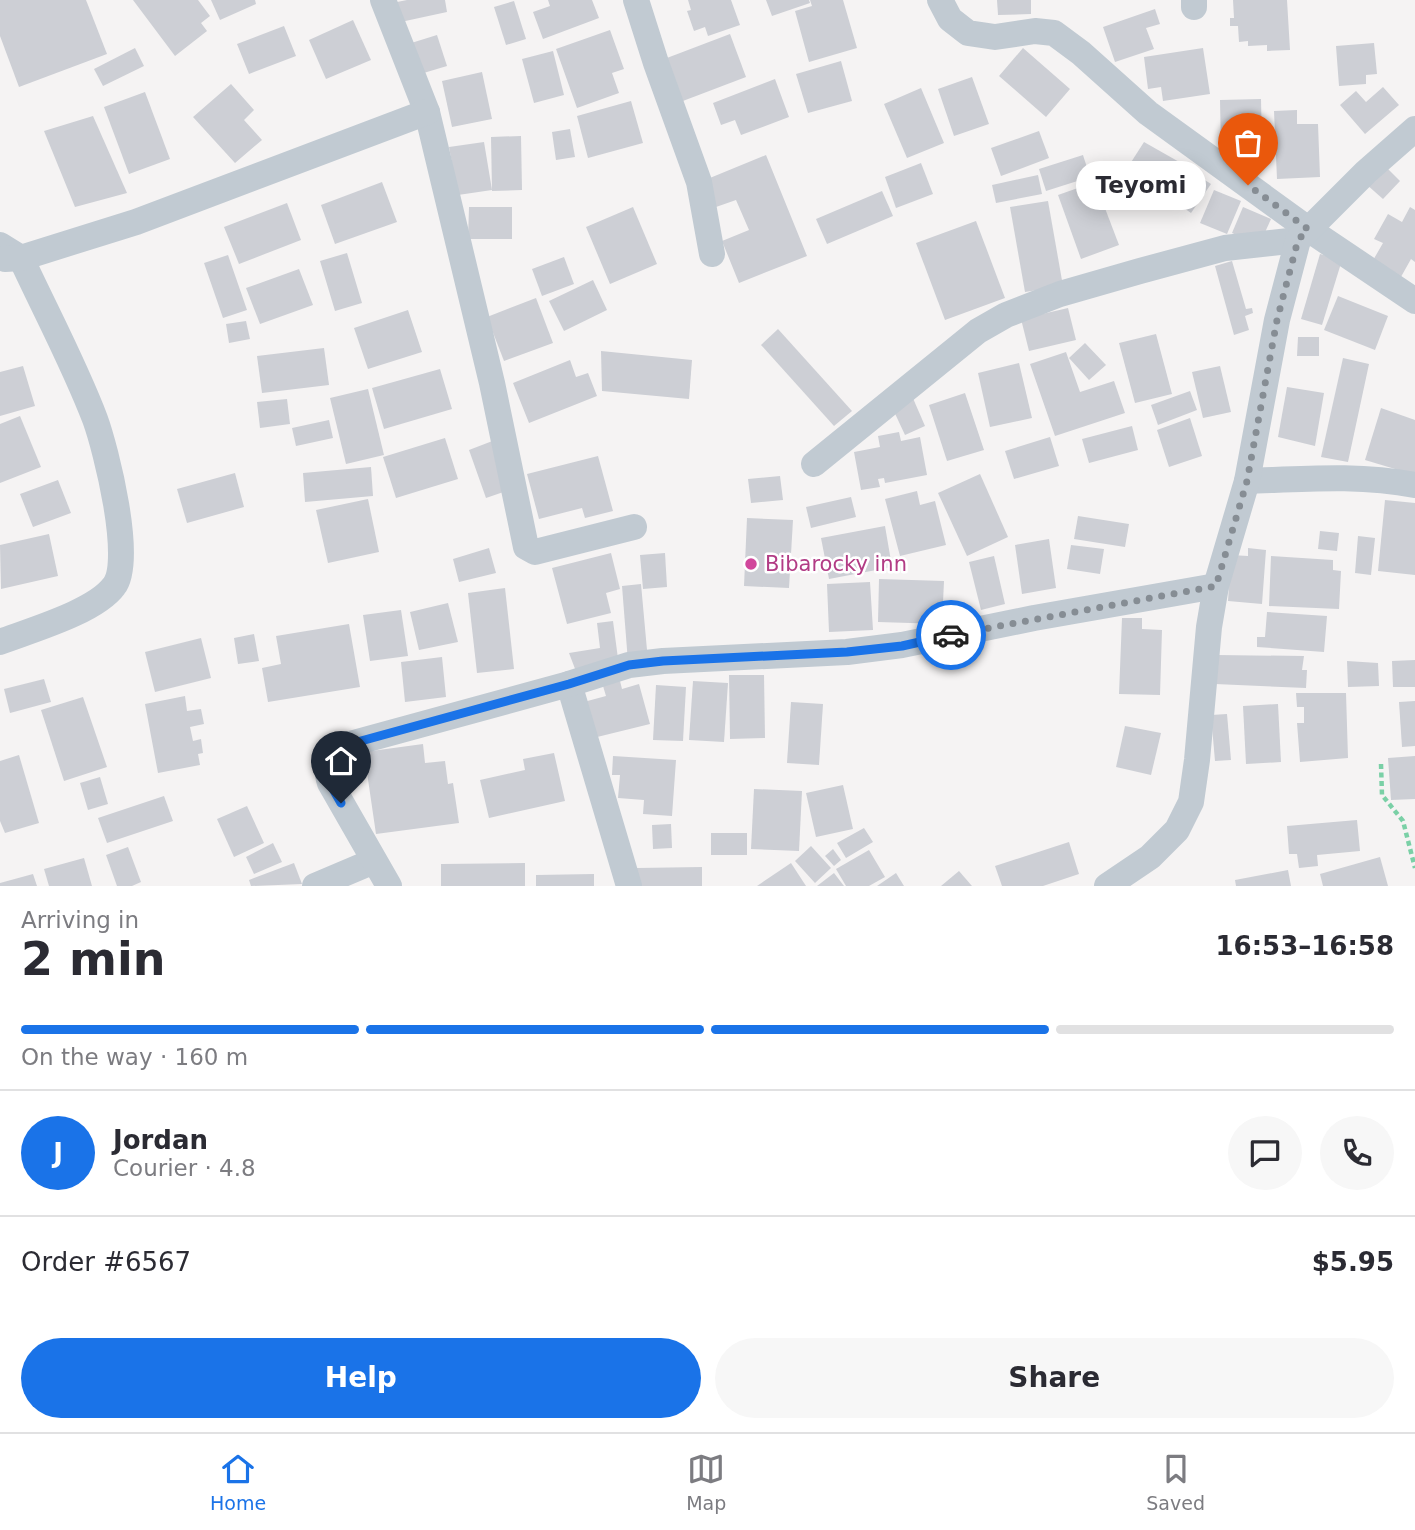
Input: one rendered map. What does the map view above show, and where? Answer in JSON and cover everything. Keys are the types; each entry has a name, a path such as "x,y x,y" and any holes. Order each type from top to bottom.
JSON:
{"street":[{"path":"383,0 428,112 492,383 526,547 535,552 634,527"},
{"path":"636,0 699,182 712,254"},
{"path":"940,0 950,19 968,33 995,37 1035,31 1054,33 1148,113 1303,235 1415,301"},
{"path":"0,642 96,604 116,584 122,552 120,523 95,420 7,254 136,222 428,112"},
{"path":"1107,886 1150,858 1177,830 1191,802 1209,627 1216,586 1247,481 1277,320 1303,235 1366,172 1415,129"},
{"path":"814,464 978,331 1006,315 1060,294 1225,248 1303,235"},
{"path":"1247,481 1384,479 1415,485"},
{"path":"389,886 330,783 327,760 339,747 629,665 847,652 902,646 1034,618 1216,586"},
{"path":"569,684 629,886"},
{"path":"315,886 374,861"}],"path":[{"path":"1381,764 1382,795 1403,821 1415,867"}],"building":[{"path":"0,0 86,0 107,54 19,87 0,36"},
{"path":"133,0 198,0 210,16 201,23 207,31 175,56"},
{"path":"211,0 255,0 256,4 220,20"},
{"path":"407,0 445,0 447,12 396,23 392,3"},
{"path":"548,0 592,0 599,18 543,39 533,12 550,6"},
{"path":"688,0 731,0 740,25 708,36 705,27 694,31 687,11 691,10"},
{"path":"766,0 809,0 810,3 772,16"},
{"path":"810,0 843,0 857,48 809,62 795,11 812,6"},
{"path":"997,0 1031,0 1031,14 998,15"},
{"path":"1233,0 1287,0 1290,50 1267,51 1267,45 1248,46 1248,41 1239,42 1238,26 1230,26 1230,18 1234,18"},
{"path":"514,1 526,39 506,45 494,7"},
{"path":"1155,9 1160,24 1146,28 1154,49 1115,62 1103,27"},
{"path":"353,20 371,60 326,79 309,40"},
{"path":"284,26 296,56 249,74 237,44"},
{"path":"610,30 624,69 612,73 619,93 577,108 556,49"},
{"path":"730,34 746,77 675,104 659,61"},
{"path":"437,35 447,66 417,75 408,44"},
{"path":"1374,43 1377,74 1366,75 1366,84 1339,86 1336,46"},
{"path":"135,48 144,66 103,86 94,69"},
{"path":"1023,48 1070,89 1046,117 999,76"},
{"path":"1203,48 1210,94 1163,101 1161,87 1148,89 1144,57"},
{"path":"553,51 564,95 534,103 522,59"},
{"path":"841,61 852,101 808,113 796,74"},
{"path":"482,72 492,119 452,127 442,81"},
{"path":"972,77 989,124 954,136 938,89"},
{"path":"775,79 789,117 741,135 735,120 721,125 713,103"},
{"path":"231,84 254,110 244,120 262,140 235,163 193,117"},
{"path":"1383,87 1399,105 1365,134 1340,105 1356,91 1366,102"},
{"path":"921,88 944,143 907,158 884,104"},
{"path":"145,92 170,159 129,174 104,107"},
{"path":"1261,99 1262,147 1221,148 1220,100"},
{"path":"631,101 643,143 588,158 577,116"},
{"path":"1297,110 1297,124 1318,124 1320,177 1277,179 1274,111"},
{"path":"93,116 127,193 75,207 44,131"},
{"path":"570,129 575,157 556,160 552,132"},
{"path":"1039,131 1049,158 1001,176 991,148"},
{"path":"521,136 522,190 492,191 491,137"},
{"path":"484,142 492,190 458,195 449,147"},
{"path":"1144,142 1181,163 1165,189 1128,167"},
{"path":"766,155 807,256 739,283 722,241 749,230 736,200 716,207 705,180"},
{"path":"1083,155 1090,177 1046,191 1039,169"},
{"path":"921,163 933,194 896,208 885,177"},
{"path":"1384,165 1400,181 1383,199 1366,184"},
{"path":"1188,169 1211,184 1191,213 1168,197"},
{"path":"1038,175 1042,194 996,203 992,185"},
{"path":"1145,179 1147,200 1121,202 1119,181"},
{"path":"382,182 397,222 335,244 321,205"},
{"path":"1095,182 1119,245 1081,259 1058,195"},
{"path":"1214,190 1241,201 1227,234 1200,223"},
{"path":"882,191 893,216 827,244 816,219"},
{"path":"1048,201 1063,286 1025,292 1010,207"},
{"path":"287,203 301,240 239,264 224,227"},
{"path":"469,207 512,207 512,239 468,239"},
{"path":"633,207 657,264 610,284 586,227"},
{"path":"1243,207 1271,219 1262,239 1246,239 1232,233"},
{"path":"1410,207 1415,210 1415,262 1411,259 1397,284 1368,269 1383,243 1374,239 1388,214 1402,222"},
{"path":"976,221 1005,298 945,320 916,243"},
{"path":"347,253 362,303 335,311 320,261"},
{"path":"1320,254 1342,260 1322,325 1301,319"},
{"path":"228,255 247,310 223,318 204,263"},
{"path":"564,257 574,284 542,296 532,269"},
{"path":"1232,261 1246,309 1252,308 1253,313 1245,316 1249,330 1234,335 1215,266"},
{"path":"299,269 313,305 260,324 246,288"},
{"path":"593,280 607,310 564,331 549,301"},
{"path":"1338,296 1388,316 1375,350 1324,330"},
{"path":"536,298 553,343 504,361 487,317"},
{"path":"1068,308 1076,340 1029,351 1021,319"},
{"path":"408,310 422,352 368,369 354,328"},
{"path":"246,321 250,339 229,343 226,324"},
{"path":"778,329 852,411 834,426 761,345"},
{"path":"1156,334 1172,394 1135,403 1119,343"},
{"path":"1298,337 1319,337 1319,356 1297,356"},
{"path":"1085,343 1106,365 1089,380 1069,358"},
{"path":"324,348 329,385 262,393 257,356"},
{"path":"601,351 692,360 689,399 602,391"},
{"path":"1066,352 1080,392 1114,381 1125,413 1055,436 1030,364"},
{"path":"1343,358 1369,364 1348,462 1321,457"},
{"path":"570,360 576,377 588,373 597,396 529,423 513,383"},
{"path":"1019,363 1032,418 990,427 978,373"},
{"path":"23,366 35,406 0,416 0,372"},
{"path":"1220,366 1231,412 1203,418 1192,372"},
{"path":"440,369 452,409 384,429 372,388"},
{"path":"1287,387 1324,393 1315,446 1278,437"},
{"path":"368,389 384,455 346,464 330,398"},
{"path":"1190,391 1197,410 1158,425 1151,405"},
{"path":"965,393 984,450 947,461 929,405"},
{"path":"912,396 925,426 905,435 891,405"},
{"path":"287,399 290,424 260,428 257,402"},
{"path":"1381,408 1415,420 1415,475 1365,460"},
{"path":"20,416 41,467 0,483 0,424"},
{"path":"1190,418 1202,456 1169,467 1157,430"},
{"path":"329,420 333,438 296,446 292,428"},
{"path":"1132,426 1138,450 1089,463 1082,439"},
{"path":"899,432 901,441 920,437 927,475 885,483 884,478 878,479 880,487 861,490 854,452 880,447 878,436"},
{"path":"1050,437 1059,466 1014,479 1005,451"},
{"path":"445,438 458,479 396,498 383,457"},
{"path":"495,440 512,489 486,498 469,450"},
{"path":"598,456 613,511 585,518 582,508 539,519 527,474"},
{"path":"371,467 373,496 305,502 303,473"},
{"path":"235,473 244,507 187,523 177,489"},
{"path":"980,474 1008,537 967,556 938,493"},
{"path":"780,476 783,500 751,503 748,479"},
{"path":"58,480 71,513 33,527 20,494"},
{"path":"917,491 920,505 935,501 946,545 900,556 885,499"},
{"path":"851,497 856,517 811,528 806,507"},
{"path":"368,499 379,552 328,563 316,510"},
{"path":"1385,500 1415,503 1415,575 1378,571"},
{"path":"1078,516 1129,524 1125,547 1074,539"},
{"path":"747,518 793,520 789,588 744,586"},
{"path":"885,526 892,567 829,579 821,538"},
{"path":"1320,531 1339,533 1337,551 1318,549"},
{"path":"49,534 58,576 1,589 0,545"},
{"path":"1358,536 1375,538 1371,575 1355,573"},
{"path":"1049,539 1056,588 1022,594 1015,545"},
{"path":"1071,545 1104,549 1100,574 1067,569"},
{"path":"489,548 496,573 459,582 453,559"},
{"path":"1248,548 1266,550 1262,604 1228,601 1231,555 1248,556"},
{"path":"611,553 620,589 606,593 611,613 567,624 552,568"},
{"path":"665,553 667,587 643,589 640,555"},
{"path":"994,556 1005,604 981,610 969,562"},
{"path":"1271,556 1333,560 1333,570 1341,571 1339,609 1269,606"},
{"path":"879,579 944,581 942,624 878,622"},
{"path":"870,582 873,630 829,632 827,584"},
{"path":"641,584 648,661 628,662 622,586"},
{"path":"505,588 514,669 477,673 468,593"},
{"path":"448,603 458,642 419,650 410,612"},
{"path":"401,610 408,656 370,661 363,615"},
{"path":"1267,612 1327,616 1324,652 1257,647 1257,637 1265,637"},
{"path":"1122,618 1142,618 1142,629 1162,630 1160,695 1119,694"},
{"path":"613,621 619,666 577,674 569,653 600,648 597,623"},
{"path":"349,624 360,687 268,702 262,668 281,664 276,636"},
{"path":"254,634 259,661 238,664 234,638"},
{"path":"201,638 211,678 155,692 145,652"},
{"path":"1217,655 1304,656 1302,670 1307,670 1306,688 1215,684"},
{"path":"442,657 446,697 405,702 401,662"},
{"path":"1415,660 1415,687 1393,687 1392,661"},
{"path":"1347,661 1378,663 1379,686 1348,687"},
{"path":"729,675 764,675 765,738 730,739"},
{"path":"44,679 51,702 10,713 4,689"},
{"path":"620,681 622,689 639,684 650,724 589,739 580,703 606,696 603,686"},
{"path":"693,681 728,683 724,742 689,740"},
{"path":"656,685 686,687 683,741 653,740"},
{"path":"1296,693 1346,693 1348,758 1300,762 1297,723 1304,723 1304,707 1297,707"},
{"path":"185,696 187,711 201,709 204,724 190,727 193,741 201,739 203,753 198,754 200,765 158,773 145,704"},
{"path":"83,697 107,767 64,781 41,710"},
{"path":"1415,701 1415,746 1402,747 1399,702"},
{"path":"791,702 823,704 819,765 787,763"},
{"path":"1278,704 1281,762 1246,764 1243,706"},
{"path":"1227,714 1231,760 1215,761 1211,715"},
{"path":"1125,726 1161,733 1151,775 1116,767"},
{"path":"423,744 425,763 445,761 448,784 453,783 459,823 376,834 364,752"},
{"path":"554,753 565,801 489,818 480,780 525,770 523,759"},
{"path":"19,755 39,823 5,833 0,821 0,761"},
{"path":"613,756 676,760 672,816 643,814 644,800 618,798 620,775 612,775"},
{"path":"1415,756 1415,799 1391,800 1388,758"},
{"path":"100,777 108,804 88,810 80,783"},
{"path":"843,785 853,829 816,837 806,793"},
{"path":"754,789 802,791 799,851 751,849"},
{"path":"164,796 173,821 107,843 98,818"},
{"path":"247,806 264,843 234,857 217,819"},
{"path":"1357,820 1360,851 1317,855 1318,866 1299,868 1297,854 1289,854 1287,826"},
{"path":"671,824 672,848 653,849 652,825"},
{"path":"864,828 873,842 846,858 837,843"},
{"path":"711,833 747,833 747,855 711,855"},
{"path":"1069,842 1079,874 1043,886 1002,886 995,866"},
{"path":"273,843 282,862 254,874 246,857"},
{"path":"811,846 831,868 815,883 795,861"},
{"path":"128,847 141,882 132,886 117,886 106,855"},
{"path":"833,849 841,860 834,866 825,856"},
{"path":"869,850 885,877 869,886 846,886 836,869"},
{"path":"1380,857 1388,886 1323,886 1320,874"},
{"path":"84,858 92,886 49,886 44,869"},
{"path":"294,863 302,884 251,886 249,880"},
{"path":"525,863 525,886 441,886 441,864"},
{"path":"791,863 806,886 757,886"},
{"path":"702,867 702,886 637,886 637,868"},
{"path":"1288,870 1291,886 1236,886 1235,880"},
{"path":"959,871 972,886 941,886"},
{"path":"834,873 844,886 817,886"},
{"path":"896,873 904,886 877,886"},
{"path":"33,874 37,886 0,886 0,883"},
{"path":"594,874 594,886 536,886 536,875"}],"way so far":[{"path":"951,635 1216,586 1247,481 1277,320 1298,240 1308,229 1248,185"}],"place":[{"name":"Teyomi","path":"1248,185"},
{"name":"Bibarocky inn","path":"751,564"}],"route":[{"path":"341,803 327,772 327,760 339,747 629,665 847,652 902,646 951,635"}]}
